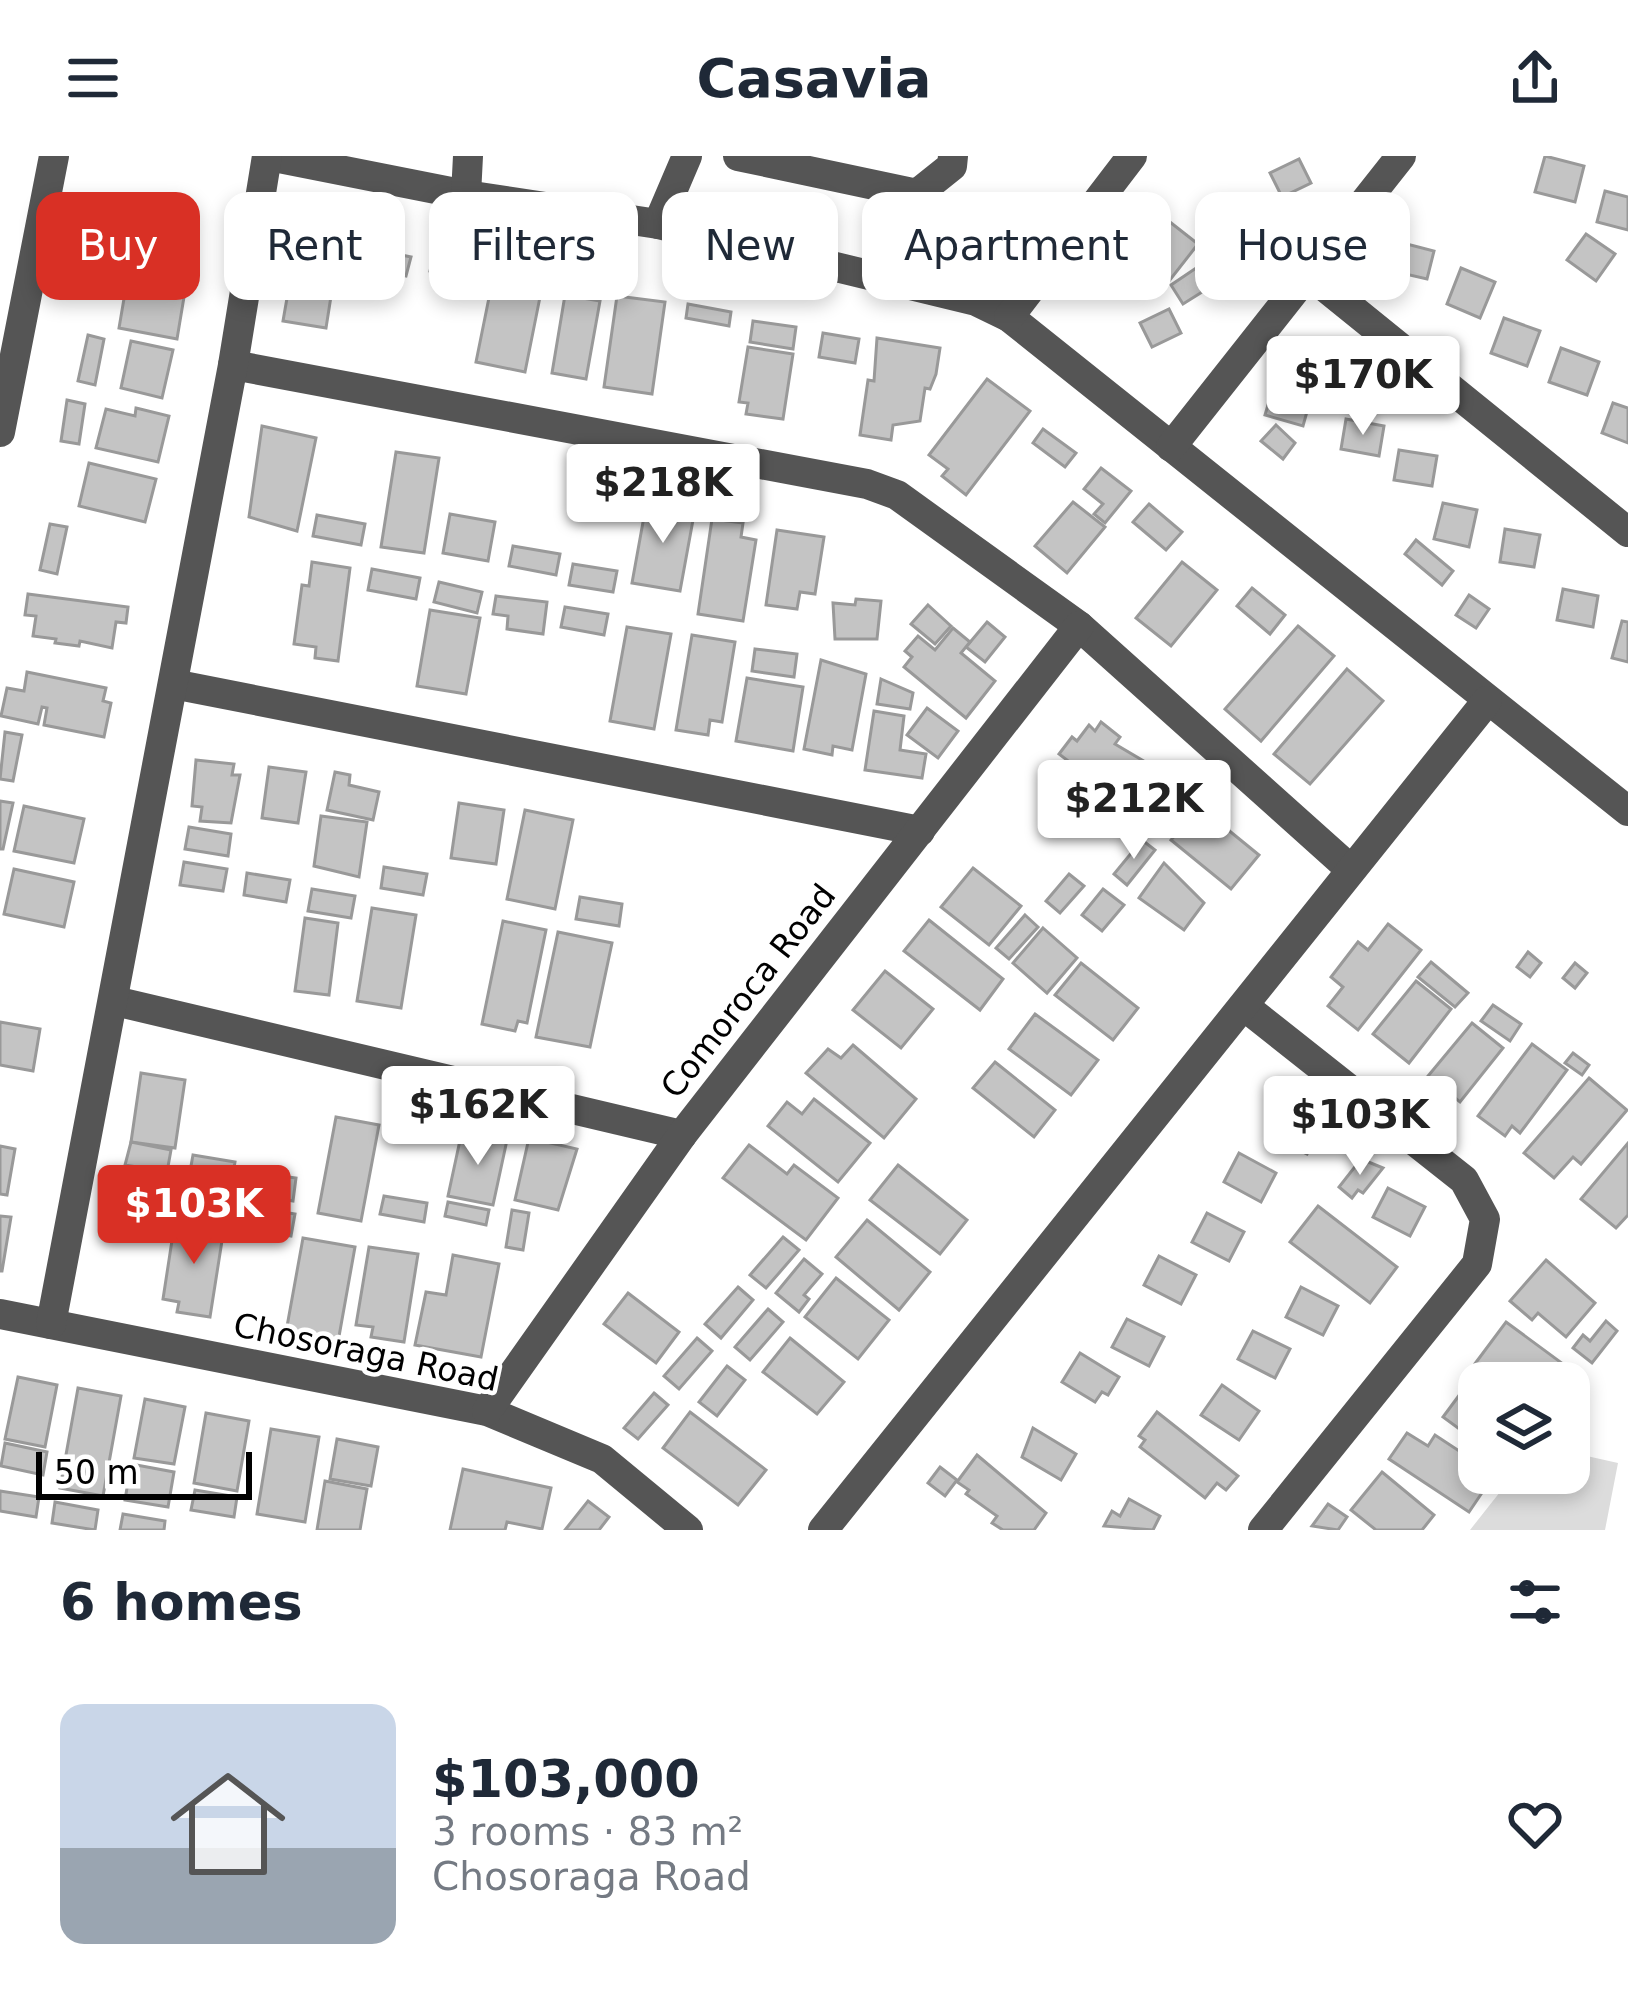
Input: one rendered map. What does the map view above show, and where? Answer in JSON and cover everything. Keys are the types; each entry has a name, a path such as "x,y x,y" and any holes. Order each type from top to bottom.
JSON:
{"street":[{"path":"0,432 54,156"},
{"path":"52,1324 268,156 451,192"},
{"path":"466,192 468,156"},
{"path":"658,224 687,156"},
{"path":"738,156 850,167 917,194 952,166 953,156"},
{"path":"1009,317 1132,156"},
{"path":"1373,192 1401,156"},
{"path":"638,221 976,301 1009,317 1628,812"},
{"path":"1172,447 1288,300"},
{"path":"1341,300 1628,532"},
{"path":"233,364 867,484 929,515 1079,626 1348,867"},
{"name":"Comoroca Road","path":"487,1411 682,1135 1079,626"},
{"path":"173,684 920,831"},
{"path":"823,1530 1244,1006 1348,867 1486,701"},
{"path":"115,1001 682,1135"},
{"path":"1244,1006 1464,1180 1485,1219 1477,1264 1263,1530"},
{"name":"Chosoraga Road","path":"0,1314 487,1411 602,1459 688,1530"}],"shaded area":[{"path":"1590,1457 1618,1463 1605,1530 1470,1530 1498,1494 1590,1494"}],"building":[{"path":"1545,156 1584,166 1575,202 1535,192"},
{"path":"1299,159 1311,183 1280,192 1270,173"},
{"path":"1605,191 1628,197 1628,230 1597,222"},
{"path":"1171,223 1195,242 1171,279"},
{"path":"1586,234 1615,254 1596,281 1567,260"},
{"path":"1410,245 1434,251 1427,279 1410,275"},
{"path":"1461,268 1495,282 1480,318 1447,304"},
{"path":"1195,269 1195,296 1183,304 1171,285"},
{"path":"124,300 184,300 177,339 119,328"},
{"path":"287,300 330,300 326,328 283,321"},
{"path":"489,300 539,300 525,372 476,362"},
{"path":"564,300 600,301 586,379 552,373"},
{"path":"616,300 665,302 652,394 604,387"},
{"path":"688,304 731,312 729,326 686,318"},
{"path":"1169,309 1181,333 1152,347 1140,323"},
{"path":"1504,318 1540,331 1527,366 1491,353"},
{"path":"753,321 796,327 793,349 750,342"},
{"path":"823,333 859,339 855,363 819,357"},
{"path":"88,335 104,339 95,385 78,381"},
{"path":"877,338 940,348 936,374 930,389 925,388 920,421 893,425 891,440 860,435 868,380 874,381"},
{"path":"1306,340 1322,354 1311,368 1294,353"},
{"path":"131,341 173,350 162,398 121,388"},
{"path":"748,347 793,354 783,419 746,414 748,403 739,402"},
{"path":"1561,348 1599,362 1587,395 1549,382"},
{"path":"1300,369 1331,376 1326,401 1294,394"},
{"path":"987,379 1030,411 966,495 942,476 948,469 929,455"},
{"path":"1270,398 1308,408 1303,426 1265,415"},
{"path":"67,400 85,404 79,444 61,441"},
{"path":"1613,403 1628,408 1628,443 1602,433"},
{"path":"136,408 169,416 158,462 96,448 106,409 135,416"},
{"path":"1346,419 1384,426 1379,456 1341,449"},
{"path":"1276,425 1295,443 1283,459 1261,441"},
{"path":"262,426 316,438 297,531 249,517"},
{"path":"1043,429 1076,453 1065,467 1033,443"},
{"path":"1399,450 1437,456 1432,486 1394,480"},
{"path":"396,452 439,458 424,553 381,547"},
{"path":"89,463 156,479 145,522 79,506"},
{"path":"1101,468 1131,491 1105,523 1094,514 1103,504 1084,489"},
{"path":"647,500 695,509 680,591 632,583"},
{"path":"1073,502 1105,527 1067,573 1035,546"},
{"path":"1443,503 1477,510 1469,547 1434,539"},
{"path":"1149,504 1182,532 1166,550 1133,522"},
{"path":"450,514 495,522 488,561 443,553"},
{"path":"317,515 365,524 361,545 313,536"},
{"path":"712,519 743,523 741,537 756,540 743,621 698,614"},
{"path":"50,524 67,527 57,574 40,570"},
{"path":"1505,529 1540,535 1534,567 1500,562"},
{"path":"777,530 824,537 815,594 800,592 797,609 766,605"},
{"path":"1416,540 1453,571 1442,585 1405,554"},
{"path":"513,546 560,554 556,575 509,566"},
{"path":"312,562 350,568 338,661 315,658 316,647 294,644 302,585 309,586"},
{"path":"1182,562 1217,590 1171,646 1136,618"},
{"path":"573,564 617,571 613,592 569,585"},
{"path":"372,569 420,578 416,599 368,590"},
{"path":"439,582 482,592 477,613 434,602"},
{"path":"1252,588 1285,615 1270,634 1237,606"},
{"path":"1563,589 1598,596 1593,627 1557,620"},
{"path":"28,594 128,607 126,623 116,622 112,648 80,641 79,646 55,643 56,639 33,636 36,616 25,615"},
{"path":"1469,595 1489,609 1476,628 1456,615"},
{"path":"496,596 547,602 543,634 507,629 508,616 493,614"},
{"path":"856,599 881,601 877,639 835,639 833,603 855,605"},
{"path":"928,605 951,626 935,644 911,624"},
{"path":"565,607 608,614 604,635 561,627"},
{"path":"430,610 480,618 466,694 417,686"},
{"path":"1622,621 1628,622 1628,662 1612,658"},
{"path":"987,622 1005,637 985,662 966,647"},
{"path":"1298,626 1334,656 1261,741 1225,709"},
{"path":"627,627 671,634 654,729 610,721"},
{"path":"953,628 970,642 961,653 995,681 966,718 904,667 912,657 905,651 918,636 935,650"},
{"path":"692,635 735,642 722,722 710,720 708,735 676,730"},
{"path":"755,649 797,654 794,677 752,671"},
{"path":"821,660 866,674 852,750 833,746 832,755 804,749"},
{"path":"1347,669 1383,701 1310,784 1274,754"},
{"path":"27,672 106,688 103,701 111,703 104,737 44,725 47,708 42,707 38,724 1,716 7,688 24,691"},
{"path":"747,678 803,687 793,751 736,741"},
{"path":"881,679 913,693 910,709 877,704"},
{"path":"927,708 958,731 938,758 907,735"},
{"path":"874,711 904,716 900,750 926,754 922,778 865,770"},
{"path":"1101,722 1120,737 1115,744 1169,776 1139,815 1059,754 1072,737 1077,741 1089,725 1095,731"},
{"path":"5,732 22,735 13,781 0,779"},
{"path":"196,760 234,764 232,775 240,775 231,823 200,821 202,807 192,806"},
{"path":"269,767 306,772 298,823 262,818"},
{"path":"335,772 350,775 349,785 379,792 373,820 327,810"},
{"path":"0,801 13,803 3,849 0,849"},
{"path":"459,803 504,810 496,864 451,858"},
{"path":"24,806 84,819 74,863 14,851"},
{"path":"1200,807 1259,855 1231,889 1171,840"},
{"path":"525,810 573,820 555,909 507,899"},
{"path":"321,816 367,822 359,877 314,866"},
{"path":"189,827 231,834 228,856 185,849"},
{"path":"1142,840 1155,850 1127,885 1114,874"},
{"path":"184,862 227,869 223,891 180,885"},
{"path":"1164,863 1204,903 1184,930 1139,898"},
{"path":"384,867 427,874 423,895 381,888"},
{"path":"973,868 1021,906 989,945 941,907"},
{"path":"14,869 74,882 64,927 4,914"},
{"path":"247,873 290,880 286,902 244,895"},
{"path":"1069,874 1084,886 1060,913 1046,901"},
{"path":"312,889 355,896 351,918 308,911"},
{"path":"1103,889 1124,905 1102,931 1082,915"},
{"path":"580,897 622,904 619,926 576,919"},
{"path":"372,908 416,915 401,1008 357,1001"},
{"path":"1025,915 1038,927 1009,959 996,948"},
{"path":"305,918 338,923 329,995 295,991"},
{"path":"929,920 1003,979 980,1010 904,951"},
{"path":"503,921 546,930 527,1023 518,1021 515,1031 482,1024"},
{"path":"1388,924 1421,950 1358,1030 1328,1006 1343,987 1331,977 1358,942 1368,950"},
{"path":"1043,928 1077,958 1047,993 1013,963"},
{"path":"558,932 612,943 590,1047 536,1037"},
{"path":"1528,952 1541,963 1530,977 1517,967"},
{"path":"1431,962 1468,993 1455,1007 1418,977"},
{"path":"1081,963 1138,1008 1113,1040 1055,995"},
{"path":"1575,963 1587,973 1575,988 1563,978"},
{"path":"885,971 933,1009 901,1048 853,1010"},
{"path":"1416,981 1451,1009 1409,1063 1373,1034"},
{"path":"1493,1005 1521,1024 1510,1041 1481,1021"},
{"path":"1035,1014 1098,1060 1071,1095 1009,1049"},
{"path":"0,1022 40,1029 33,1071 0,1065"},
{"path":"1472,1023 1503,1048 1460,1102 1428,1076"},
{"path":"1532,1044 1567,1070 1520,1133 1512,1126 1505,1136 1478,1116"},
{"path":"853,1045 916,1099 884,1138 806,1073 828,1049 841,1058"},
{"path":"1573,1053 1589,1065 1582,1075 1565,1063"},
{"path":"995,1062 1055,1110 1034,1137 973,1088"},
{"path":"141,1073 185,1080 175,1148 131,1142"},
{"path":"1589,1078 1627,1110 1581,1164 1573,1157 1554,1178 1524,1153"},
{"path":"814,1099 870,1143 838,1182 768,1126 787,1102 802,1114"},
{"path":"1284,1106 1322,1125 1307,1154 1269,1135"},
{"path":"336,1117 379,1125 361,1221 318,1213"},
{"path":"462,1131 507,1140 493,1205 448,1196"},
{"path":"529,1138 577,1149 558,1210 515,1200"},
{"path":"131,1142 171,1150 167,1172 125,1165"},
{"path":"1628,1143 1628,1215 1616,1228 1581,1199"},
{"path":"749,1145 787,1174 794,1165 838,1198 806,1240 723,1178"},
{"path":"0,1146 15,1149 7,1195 0,1194"},
{"path":"1239,1153 1276,1173 1261,1202 1224,1182"},
{"path":"193,1155 235,1162 231,1184 189,1177"},
{"path":"1361,1159 1383,1168 1363,1193 1358,1190 1352,1198 1339,1187"},
{"path":"898,1165 967,1220 940,1254 870,1200"},
{"path":"253,1172 296,1178 293,1201 250,1194"},
{"path":"117,1181 160,1188 156,1210 114,1203"},
{"path":"1388,1188 1425,1207 1410,1236 1373,1217"},
{"path":"384,1196 427,1203 424,1222 380,1214"},
{"path":"448,1202 489,1210 486,1225 445,1216"},
{"path":"1318,1206 1397,1267 1370,1303 1290,1242"},
{"path":"252,1207 295,1214 291,1236 249,1229"},
{"path":"512,1210 529,1213 523,1250 506,1247"},
{"path":"1207,1213 1244,1232 1229,1261 1192,1242"},
{"path":"0,1216 11,1217 2,1271 0,1271"},
{"path":"867,1220 930,1272 899,1310 836,1257"},
{"path":"175,1221 224,1228 210,1317 177,1312 179,1302 163,1299"},
{"path":"783,1237 799,1250 766,1288 750,1275"},
{"path":"303,1238 355,1247 338,1342 286,1332"},
{"path":"369,1247 418,1254 404,1342 371,1337 373,1327 356,1325"},
{"path":"453,1255 499,1264 481,1357 415,1345 426,1292 446,1295"},
{"path":"1159,1256 1196,1275 1181,1304 1144,1285"},
{"path":"804,1259 822,1274 804,1295 809,1299 799,1312 776,1293"},
{"path":"1546,1260 1595,1303 1566,1337 1538,1313 1532,1320 1510,1301"},
{"path":"836,1278 889,1320 858,1359 805,1317"},
{"path":"738,1287 753,1300 721,1338 705,1324"},
{"path":"1301,1287 1338,1306 1323,1335 1286,1317"},
{"path":"628,1293 679,1332 656,1363 604,1324"},
{"path":"768,1309 783,1322 750,1360 735,1347"},
{"path":"1127,1319 1164,1337 1149,1366 1112,1347"},
{"path":"1606,1321 1617,1331 1592,1363 1573,1348 1583,1335 1590,1341"},
{"path":"1506,1322 1560,1362 1476,1362"},
{"path":"1253,1331 1290,1349 1275,1378 1238,1359"},
{"path":"697,1338 712,1351 679,1389 664,1376"},
{"path":"790,1338 844,1382 817,1414 763,1372"},
{"path":"1080,1353 1119,1377 1108,1395 1102,1392 1095,1402 1062,1382"},
{"path":"727,1366 745,1380 717,1416 699,1402"},
{"path":"18,1377 57,1385 45,1447 5,1439"},
{"path":"1222,1385 1259,1411 1239,1440 1201,1415"},
{"path":"78,1388 121,1396 103,1496 60,1488"},
{"path":"654,1393 668,1405 638,1439 624,1428"},
{"path":"1458,1397 1458,1428 1443,1417"},
{"path":"145,1399 185,1407 174,1464 134,1458"},
{"path":"690,1412 766,1470 738,1505 663,1448"},
{"path":"1157,1412 1238,1476 1226,1490 1217,1483 1205,1498 1140,1447 1145,1440 1139,1436"},
{"path":"206,1413 249,1421 237,1491 194,1483"},
{"path":"1033,1428 1076,1454 1061,1480 1022,1457"},
{"path":"271,1429 319,1437 305,1522 257,1514"},
{"path":"1407,1433 1428,1446 1435,1435 1458,1450 1458,1494 1481,1494 1469,1512 1389,1459"},
{"path":"337,1439 378,1447 371,1486 330,1479"},
{"path":"5,1443 47,1452 43,1475 1,1466"},
{"path":"977,1455 1046,1513 1034,1530 1003,1530 992,1523 997,1516 966,1494 969,1490 957,1482"},
{"path":"131,1464 174,1472 168,1507 125,1500"},
{"path":"940,1467 957,1480 945,1496 928,1483"},
{"path":"463,1469 551,1488 542,1529 507,1522 505,1530 450,1530"},
{"path":"1382,1472 1434,1515 1422,1530 1376,1530 1351,1510"},
{"path":"325,1481 367,1489 360,1530 317,1530"},
{"path":"195,1490 237,1497 234,1517 191,1510"},
{"path":"0,1491 39,1497 36,1517 0,1511"},
{"path":"1129,1499 1160,1516 1153,1530 1104,1526 1112,1511 1120,1516"},
{"path":"588,1501 609,1517 599,1530 565,1530"},
{"path":"55,1502 98,1510 95,1530 52,1523"},
{"path":"1328,1504 1347,1517 1338,1530 1312,1526"},
{"path":"123,1514 165,1521 164,1530 120,1530"}]}
